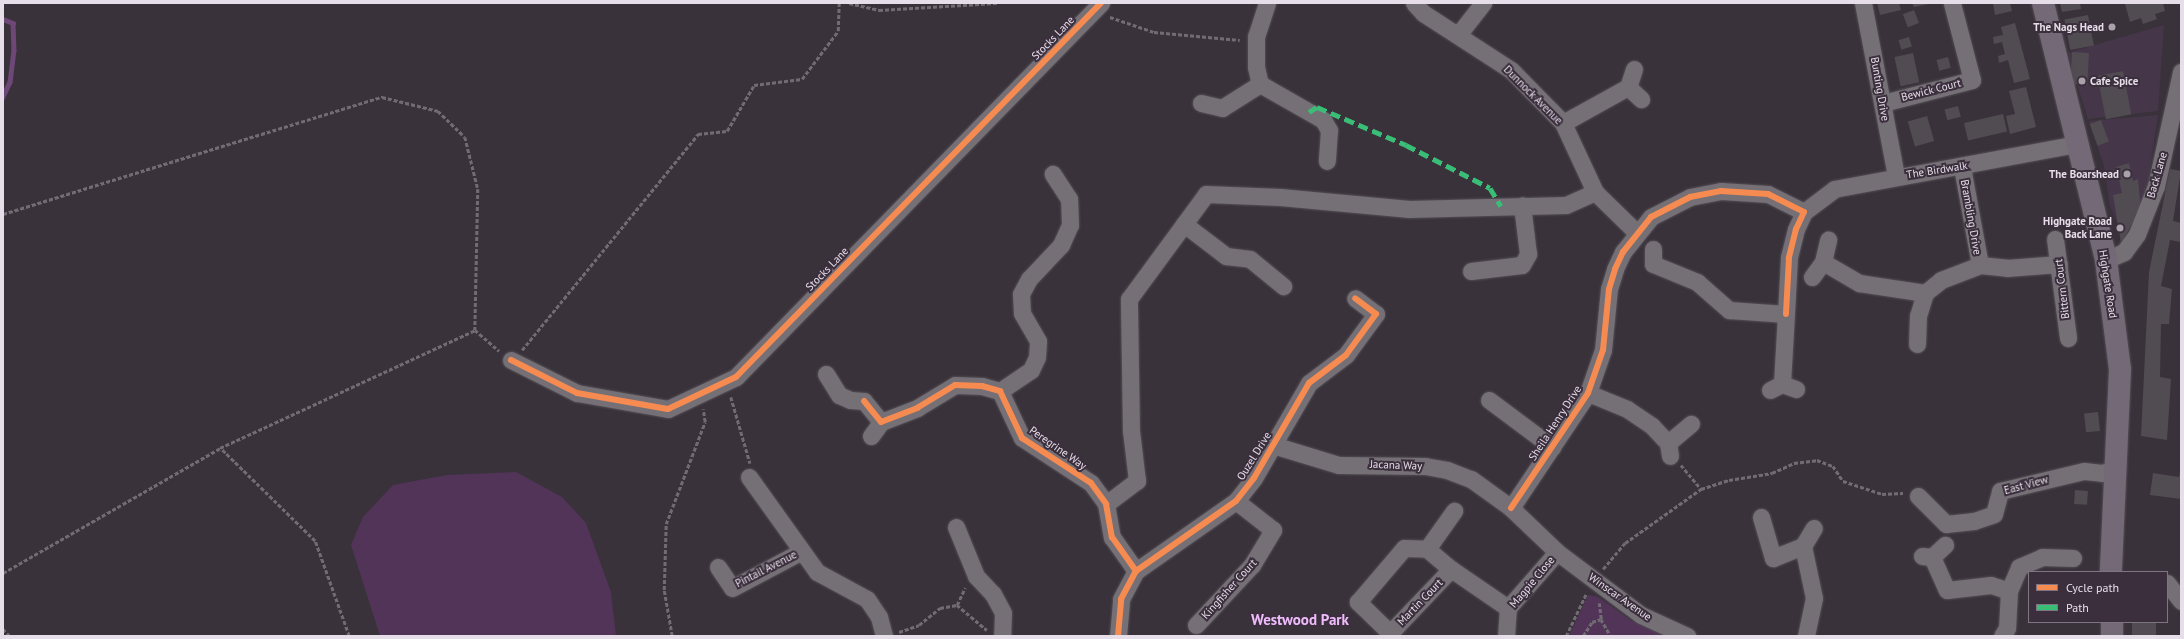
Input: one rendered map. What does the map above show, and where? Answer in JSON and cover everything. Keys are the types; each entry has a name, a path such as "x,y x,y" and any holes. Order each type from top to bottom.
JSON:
{"main road":[{"name":"Highgate Road","path":"2043,3 2106,260 2120,370 2111,571"},
{"path":"2112,623 2112,636"}],"street":[{"path":"1260,84 1256,42 1267,3"},
{"name":"Dunnock Avenue","path":"1414,3 1423,13 1511,70 1564,123 1595,192 1637,233"},
{"path":"1458,35 1483,3"},
{"name":"Bunting Drive","path":"1863,3 1896,176"},
{"name":"Bewick Court","path":"1883,102 1972,80 1952,3"},
{"name":"Stocks Lane","path":"511,360 576,393 668,409 736,377 1097,7"},
{"path":"1564,123 1628,87 1634,69"},
{"name":"Back Lane","path":"2106,260 2124,252 2137,234 2174,142 2181,72"},
{"path":"1201,103 1218,108 1236,100 1260,84"},
{"path":"1260,84 1292,105 1322,120 1330,130 1327,161"},
{"path":"1628,87 1641,99"},
{"name":"The Birdwalk","path":"1804,212 1834,189 1896,176 1962,167 2077,144"},
{"name":"Brambling Drive","path":"1925,293 1942,280 1980,265 1962,167"},
{"path":"826,374 843,398 864,401 876,429 917,408 955,385 982,386 1000,391 1031,370 1034,364 1038,341 1022,313 1021,294 1029,279 1061,245 1070,225 1069,199 1053,174"},
{"name":"Sheila Henry Drive","path":"1511,508 1588,392 1603,350 1609,289 1615,269 1637,233 1651,217 1669,205 1690,197 1721,191 1768,194 1804,212"},
{"path":"1106,504 1137,481 1131,431 1129,298 1206,194 1280,197 1409,208 1566,205 1595,192"},
{"path":"1471,271 1522,265 1528,254 1522,205"},
{"path":"1783,388 1789,258 1796,229 1804,212"},
{"path":"1184,224 1226,256 1250,259 1283,286"},
{"name":"Bittern Court","path":"2055,239 2068,338"},
{"path":"1812,277 1823,262 1828,240"},
{"path":"1649,261 1696,282 1729,310 1786,314"},
{"path":"1823,262 1859,283 1925,293 1918,316 1917,344"},
{"path":"1980,265 2007,268 2059,264"},
{"name":"Ouzel Drive","path":"1118,636 1122,599 1136,571 1236,501 1254,478 1309,383 1346,355 1376,314 1355,298"},
{"name":"Peregrine Way","path":"1000,391 1022,438 1091,483 1106,504 1112,537 1136,571"},
{"path":"1588,392 1627,409 1652,426 1669,450 1691,424"},
{"path":"1489,400 1552,447"},
{"name":"Jacana Way","path":"1273,445 1340,465 1390,464 1447,470 1471,479 1511,508 1556,552"},
{"name":"East View","path":"1918,496 1946,524 1974,522 1994,514 2000,491 2084,471 2102,473 2116,470"},
{"name":"Pintail Avenue","path":"749,477 800,552 818,572 867,599 879,617 888,635"},
{"name":"Kingfisher Court","path":"1196,626 1252,565 1273,530 1236,501"},
{"path":"1427,548 1454,511"},
{"path":"1761,517 1773,558 1803,546 1814,528"},
{"path":"956,527 976,576 993,594 1003,613 1002,633"},
{"path":"1945,545 1927,557 1948,590 1991,585 2009,591"},
{"path":"1803,546 1814,598 1806,636"},
{"name":"Martin Court","path":"1451,569 1390,633 1358,602 1404,548 1427,548 1451,569 1508,608"},
{"name":"Pintail Avenue","path":"718,566 732,588 800,552"},
{"name":"Winscar Avenue","path":"1556,552 1593,587 1642,615 1687,636"},
{"name":"Magpie Close","path":"1506,636 1508,608 1556,552"},
{"path":"2002,636 2007,628 2009,591 2019,568 2042,557 2073,558"},
{"path":"2168,584 2181,601"}],"path":[{"path":"475,330 511,360 698,134 727,131 754,86 802,79 838,31 839,3"},
{"path":"849,3 879,10 998,3"},
{"path":"1097,7 1154,32 1256,42"},
{"path":"3,214 382,97 389,98 438,111 466,137 478,189 475,330"},
{"path":"3,573 220,448 475,330"},
{"path":"726,382 751,456 749,477"},
{"path":"672,636 664,590 666,524 705,422 701,394"},
{"path":"220,448 315,541 350,636"},
{"path":"1669,450 1701,489"},
{"path":"1566,636 1587,592 1593,587 1625,543 1701,489 1729,480 1772,473 1794,463 1817,460 1833,466 1843,481 1867,490 1918,496"},
{"path":"957,605 962,590 976,576"},
{"path":"1596,599 1604,609"},
{"path":"1599,603 1601,619 1611,636"},
{"path":"888,635 919,625 940,608 957,605"},
{"path":"957,605 984,630 1002,633"},
{"path":"1583,636 1592,622 1601,619"},
{"path":"3,630 10,636"}],"shaded area":[{"path":"2164,25 2158,111 2088,119 2067,53"},
{"name":"The Boarshead","path":"2158,115 2144,209 2120,228 2110,206 2104,166 2089,121"},
{"path":"516,472 562,497 586,523 611,592 616,636 380,636 351,545 363,517 393,485 447,475"},
{"path":"1588,595 1598,597 1632,621 1665,636 1569,636"}],"building":[{"path":"1877,3 1899,3 1901,10 1880,15"},
{"path":"1912,3 1929,3 1929,4 1914,7"},
{"path":"1993,3 2010,3 2012,11 1995,15"},
{"path":"2060,3 2080,3 2081,9 2062,12"},
{"path":"2163,3 2165,11 2155,14 2157,19 2143,24 2141,18 2130,22 2125,4"},
{"path":"1914,10 1919,23 1908,27 1903,14"},
{"path":"2088,15 2094,45 2070,50 2064,20"},
{"path":"2015,23 2030,79 2014,83 2008,60 1999,63 1998,56 2005,54 2002,42 1994,44 1993,37 2003,35 2001,27"},
{"path":"1909,37 1912,47 1901,50 1898,40"},
{"path":"2072,52 2089,53 2087,85 2070,84"},
{"path":"1913,53 1919,82 1901,86 1894,57"},
{"path":"1948,57 1951,68 1939,71 1936,60"},
{"path":"2123,71 2131,114 2106,119 2097,76"},
{"path":"2026,87 2036,127 2010,134 2006,116 2015,114 2009,91"},
{"path":"1958,106 1961,117 1947,120 1944,110"},
{"path":"2003,114 2007,132 1968,141 1964,123"},
{"path":"1927,116 1934,141 1915,147 1908,122"},
{"path":"2101,120 2109,142 2098,146 2090,124"},
{"path":"2129,163 2133,181 2138,179 2141,209 2121,243 2113,195 2122,193 2116,167"},
{"path":"2170,169 2181,171 2173,221 2181,223 2181,242 2170,240 2161,286 2172,289 2169,324 2161,324 2160,377 2171,379 2167,440 2141,436 2149,272"},
{"path":"2098,412 2100,431 2086,432 2084,413"},
{"path":"2181,468 2181,499 2150,495 2153,473 2179,477"},
{"path":"2075,490 2088,491 2087,505 2074,504"},
{"path":"2132,623 2156,623 2156,636 2132,636"}],"waterway":[{"path":"3,19 13,23 14,50 10,82 3,97"}],"marked path":[{"path":"1309,112 1317,107 1406,145 1490,188 1501,206"}],"cycle path":[{"path":"511,360 577,393 668,409 736,377 1101,3"},
{"path":"1511,508 1588,393 1603,350 1609,289 1615,269 1623,252 1651,217 1690,197 1721,191 1768,194 1804,212 1796,229 1789,258 1786,314"},
{"path":"1118,636 1121,599 1136,571 1236,501 1254,478 1309,383 1346,355 1376,314 1355,298"},
{"path":"864,401 881,422 917,408 955,385 982,386 1000,391 1022,438 1091,483 1106,504 1112,537 1136,571"}],"place":[{"name":"The Nags Head","path":"2112,27"},
{"name":"Cafe Spice","path":"2082,81"},
{"name":"The Boarshead","path":"2127,174"},
{"name":"Highgate Road Back Lane","path":"2120,228"}],"district":[{"name":"Westwood Park","path":"1300,620"}]}
